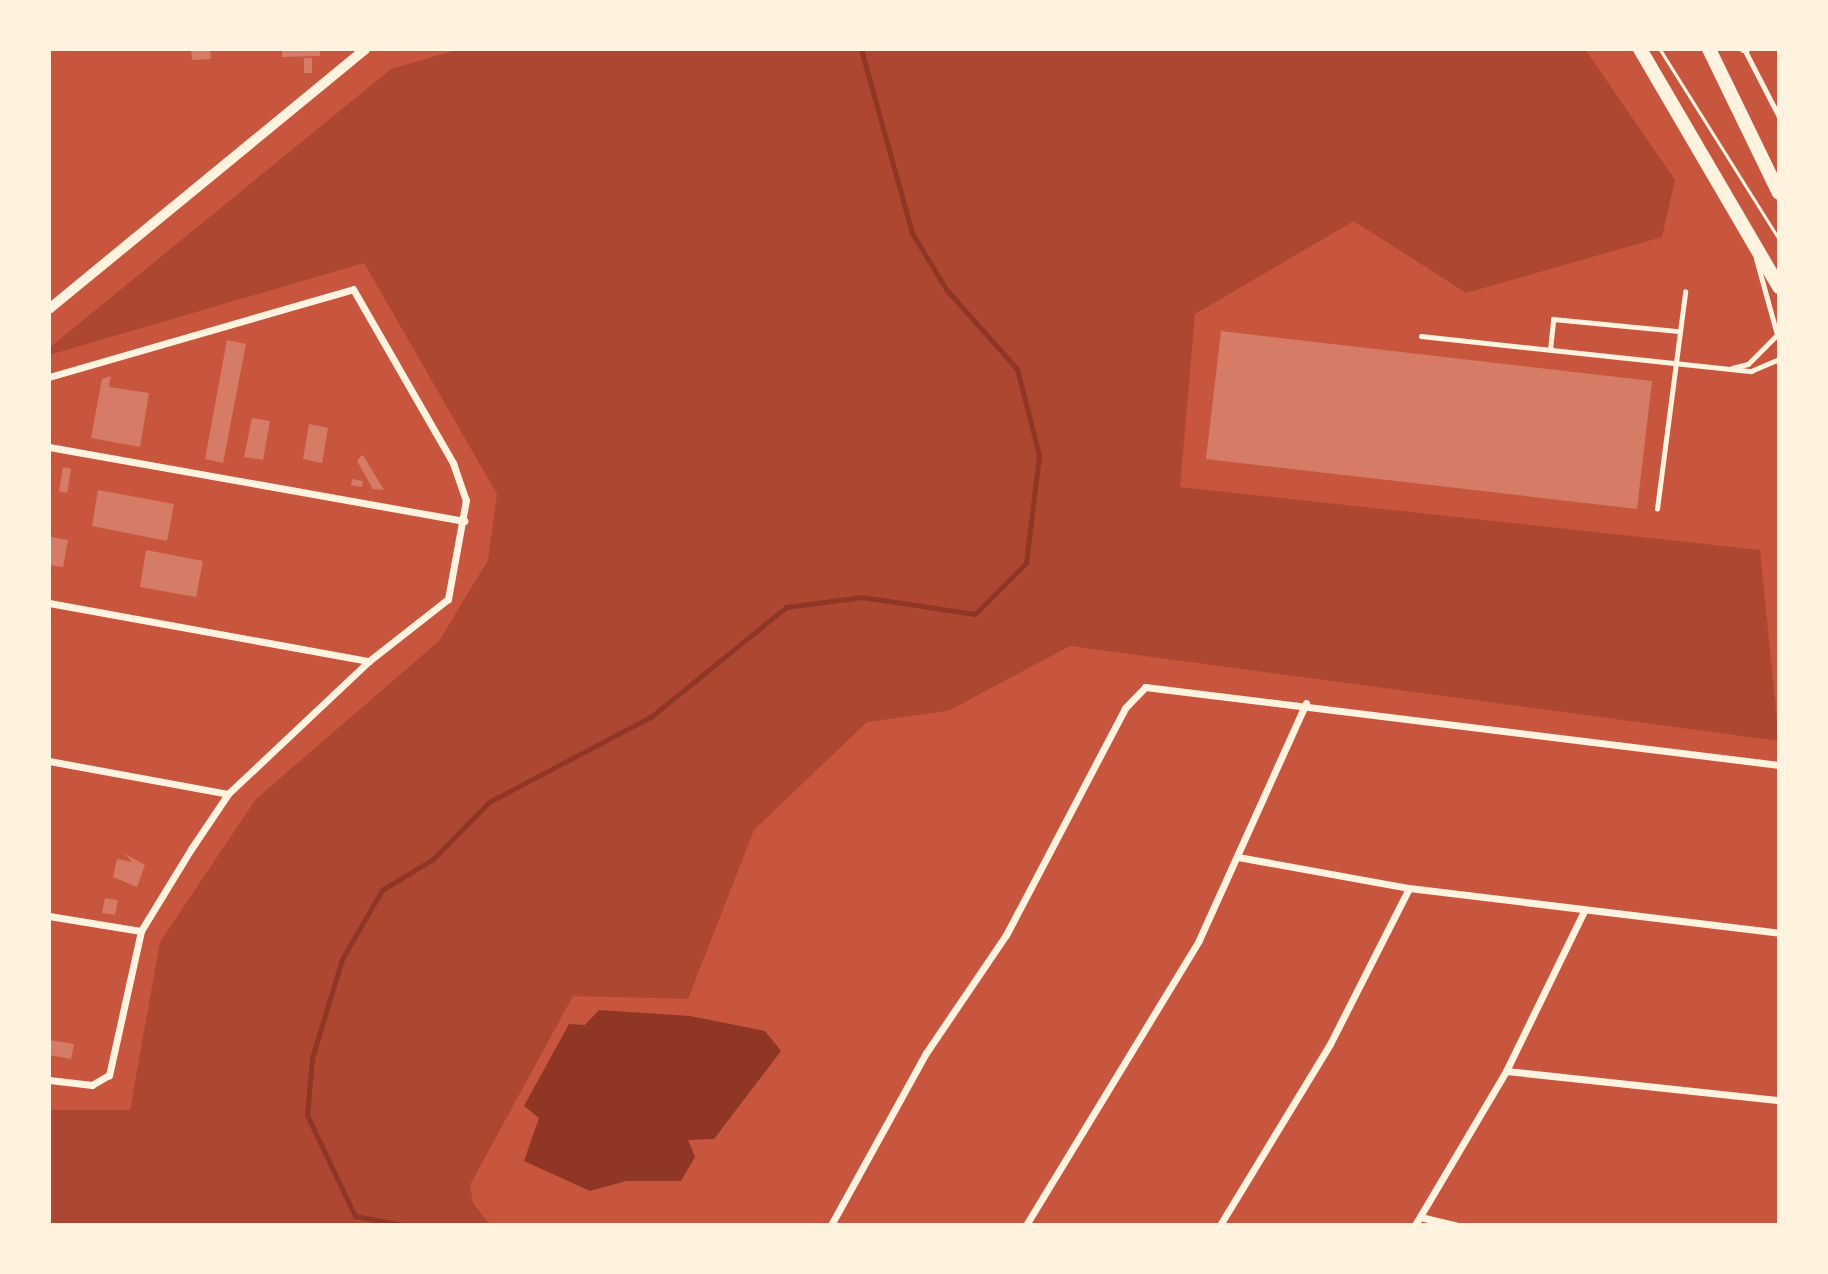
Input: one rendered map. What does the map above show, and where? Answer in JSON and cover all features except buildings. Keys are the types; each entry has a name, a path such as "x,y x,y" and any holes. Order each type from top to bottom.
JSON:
{"highway":[{"path":"1640,49 1752,236 1779,287"},
{"path":"1709,49 1779,193"}],"street":[{"path":"49,309 366,49"},
{"path":"49,377 347,288 362,298 462,482 464,521 448,599 369,661 228,794 141,931 113,1063 98,1084 49,1080"},
{"path":"49,447 464,521"},
{"path":"49,603 369,661"},
{"path":"831,1225 926,1053 1006,935 1125,708 1139,690 1160,685 1779,765"},
{"path":"1026,1225 1199,940 1306,703"},
{"path":"49,761 228,794"},
{"path":"1238,857 1409,888 1779,933"},
{"path":"1220,1225 1330,1044 1409,888"},
{"path":"1415,1225 1506,1071 1584,911"},
{"path":"49,916 141,931"},
{"path":"1506,1071 1779,1100"},
{"path":"1420,1217 1456,1225"}],"lane":[{"path":"1745,49 1779,116"},
{"path":"1728,369 1748,364 1777,335 1759,285 1752,236"},
{"path":"1657,509 1685,292"},
{"path":"1550,350 1553,319 1678,331"},
{"path":"1421,336 1751,371 1779,359"}],"path":[{"path":"1660,49 1779,239"}],"shaded area":[{"path":"460,49 1585,49 1675,180 1662,237 1466,293 1354,221 1195,314 1180,487 1760,550 1779,741 1070,646 948,711 867,722 754,830 688,999 573,996 470,1185 473,1203 490,1225 49,1225 49,1110 130,1110 160,942 256,799 439,641 488,560 497,494 364,263 49,355 49,348 391,69"},
{"path":"599,1010 690,1016 765,1031 781,1051 714,1139 688,1140 695,1157 681,1181 626,1181 590,1191 524,1161 539,1118 524,1106 569,1024 585,1025"}],"waterway":[{"path":"402,1225 355,1216 307,1115 312,1058 342,959 382,890 433,859 489,802 652,716 786,607 862,597 975,614 1026,563 1039,455 1017,369 946,289 912,233 861,49"}]}
